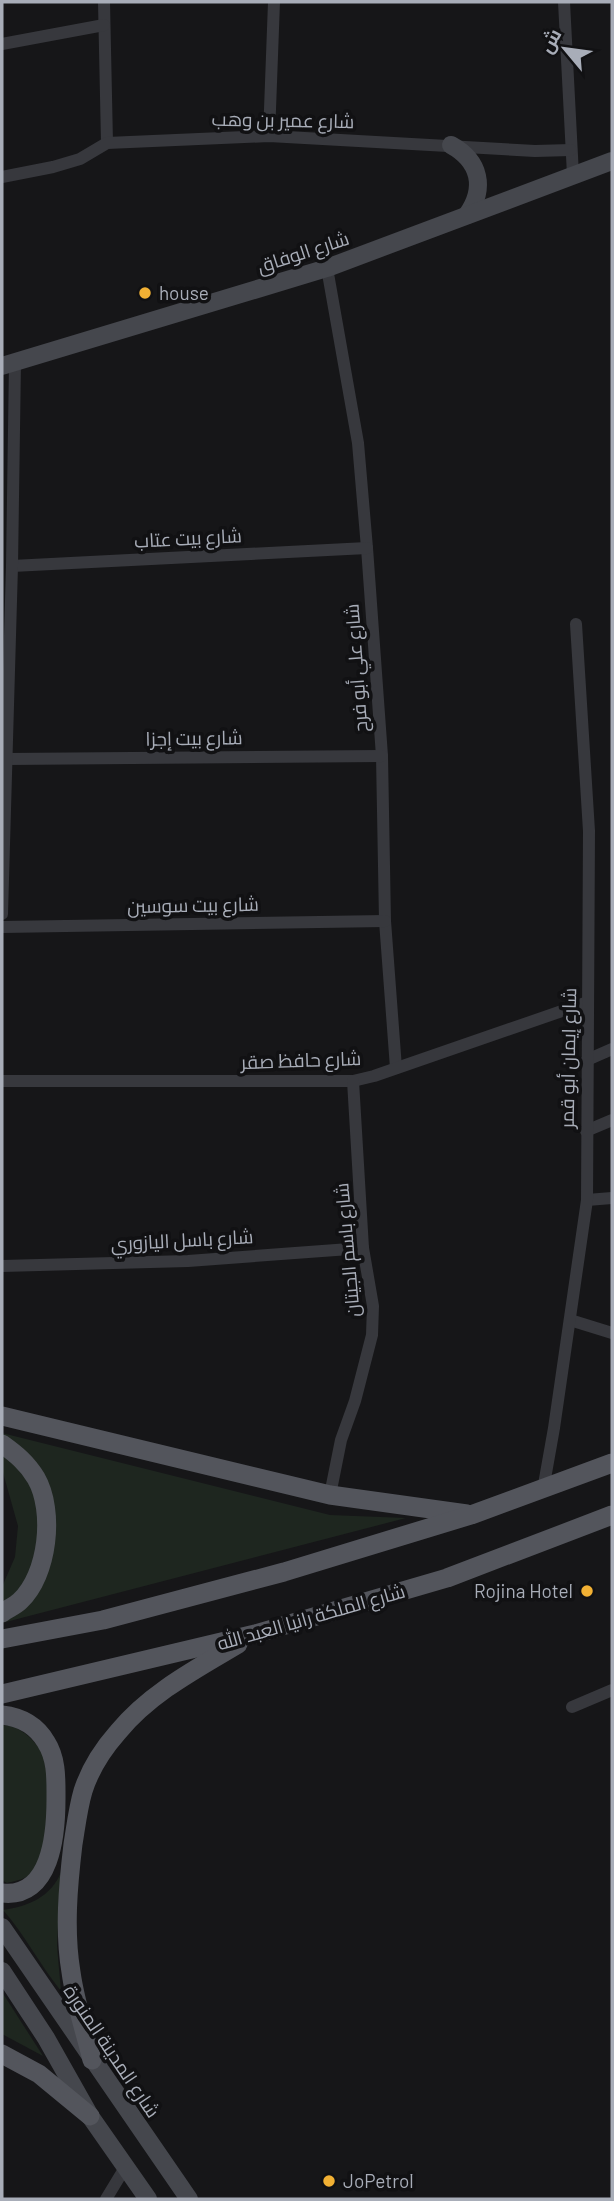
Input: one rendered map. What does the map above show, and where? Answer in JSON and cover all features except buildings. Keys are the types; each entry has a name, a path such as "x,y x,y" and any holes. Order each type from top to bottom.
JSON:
{"main road":[{"path":"2,1416 330,1495 471,1515"},
{"path":"2,1444 22,1458 37,1480 46,1507 47,1529 44,1556 34,1580 20,1601 2,1613"},
{"path":"2,1639 103,1620 284,1572 471,1515 612,1463"},
{"name":"شارع الملكة رانيا العبد الله","path":"2,1694 255,1634 447,1578 612,1516"},
{"path":"92,2060 76,1997 68,1948 68,1883 83,1791 95,1763 118,1731 146,1704 179,1679 255,1634"},
{"path":"2,1715 16,1717 28,1723 46,1742 55,1767 56,1783 51,1855 44,1869 24,1890 11,1894 2,1892"},
{"path":"2,2054 39,2074 90,2116"}],"street":[{"path":"104,2 107,143"},
{"path":"269,136 274,2"},
{"path":"564,2 573,175"},
{"path":"2,44 104,25"},
{"name":"شارع عمير بن وهب","path":"2,177 80,159 107,143 269,136 535,151 571,150"},
{"path":"451,145 470,159 476,170 478,194 467,215"},
{"name":"شارع الوفاق","path":"8,364 327,268 612,162"},
{"name":"شارع علي أبو فرح","path":"327,268 358,443 382,756 385,921 396,1068"},
{"path":"2,914 12,566 8,364"},
{"name":"شارع بيت عتاب","path":"12,566 367,548"},
{"name":"شارع إيمان أبو قمر","path":"543,1490 587,1200 589,831 576,624"},
{"name":"شارع بيت إجزا","path":"7,759 382,756"},
{"name":"شارع بيت سوسين","path":"2,927 385,921"},
{"name":"شارع حافظ صقر","path":"2,1081 353,1081 588,1002"},
{"path":"587,1060 612,1049"},
{"name":"شارع باسم الجيتان","path":"330,1495 341,1440 355,1401 372,1335 373,1306 363,1248 353,1081"},
{"path":"586,1131 612,1120"},
{"path":"587,1200 612,1198"},
{"name":"شارع باسل اليازوري","path":"2,1266 188,1261 363,1248"},
{"path":"570,1320 612,1334"},
{"path":"572,1707 612,1690"},
{"name":"شارع المدينة المنورة","path":"2,1927 189,2199"},
{"path":"2,1972 46,2038 90,2116 148,2199"},
{"path":"106,2199 126,2166"}],"shaded area":[{"path":"2,1433 330,1515 406,1518 2,1623 2,1587 15,1557 18,1526 2,1469"},
{"path":"2,1725 16,1728 39,1748 48,1768 50,1791 43,1856 28,1876 7,1883 2,1880"},
{"path":"61,1872 57,1946 61,1991 3,1910 38,1899 57,1881"},
{"path":"2,1992 43,2056 2,2034"}],"place":[{"name":"house","path":"145,293"},
{"name":"Rojina Hotel","path":"587,1591"},
{"name":"JoPetrol","path":"329,2181"}]}
